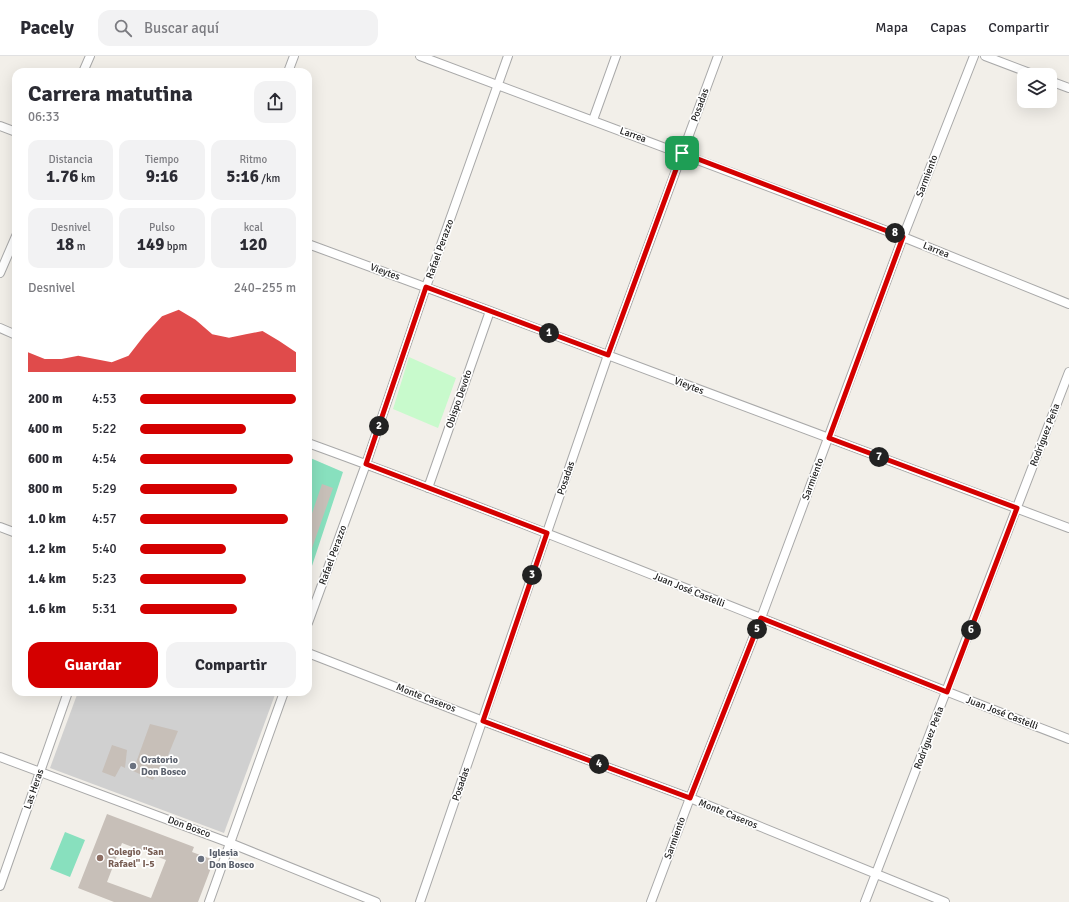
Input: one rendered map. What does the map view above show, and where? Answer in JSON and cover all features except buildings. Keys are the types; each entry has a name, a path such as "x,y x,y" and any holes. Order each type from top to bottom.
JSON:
{"street":[{"path":"85,68 90,56"},
{"path":"290,68 294,56"},
{"name":"Larrea","path":"420,56 903,237 1069,304"},
{"name":"Rafael Perazzo","path":"312,612 366,464 426,287 508,56"},
{"path":"593,120 616,56"},
{"name":"Posadas","path":"420,902 608,355 718,56"},
{"name":"Sarmiento","path":"651,902 761,618 903,237 974,56"},
{"path":"985,56 1017,68"},
{"path":"1057,84 1069,88"},
{"path":"0,126 12,130"},
{"path":"0,273 12,245"},
{"name":"Vieytes","path":"312,245 1069,528"},
{"name":"Obispo Devoto","path":"428,488 490,311"},
{"path":"0,328 12,332"},
{"name":"Rodríguez Peña","path":"865,902 1069,372"},
{"name":"Juan José Castelli","path":"312,444 547,533 1069,739"},
{"path":"0,527 12,532"},
{"name":"Monte Caseros","path":"312,655 483,721 690,798 945,902"},
{"name":"Las Heras","path":"0,886 67,696"},
{"path":"209,902 283,696"},
{"name":"Don Bosco","path":"0,757 230,843 376,902"}],"shaded area":[{"path":"77,696 275,696 224,833 50,768"}],"green space":[{"path":"409,357 456,378 438,428 393,409"},
{"path":"312,459 343,472 312,566"},
{"path":"65,832 85,840 70,877 50,869"}],"place":[{"name":"Oratorio Don Bosco","path":"133,766"},
{"name":"Colegio \"San Rafael\" I-5","path":"100,858"},
{"name":"Iglesia Don Bosco","path":"201,859"}],"route":[{"path":"682,153 903,237 829,438 1017,508 947,692 761,618 690,798 483,721 547,533 366,464 426,287 608,355 682,153"}]}
